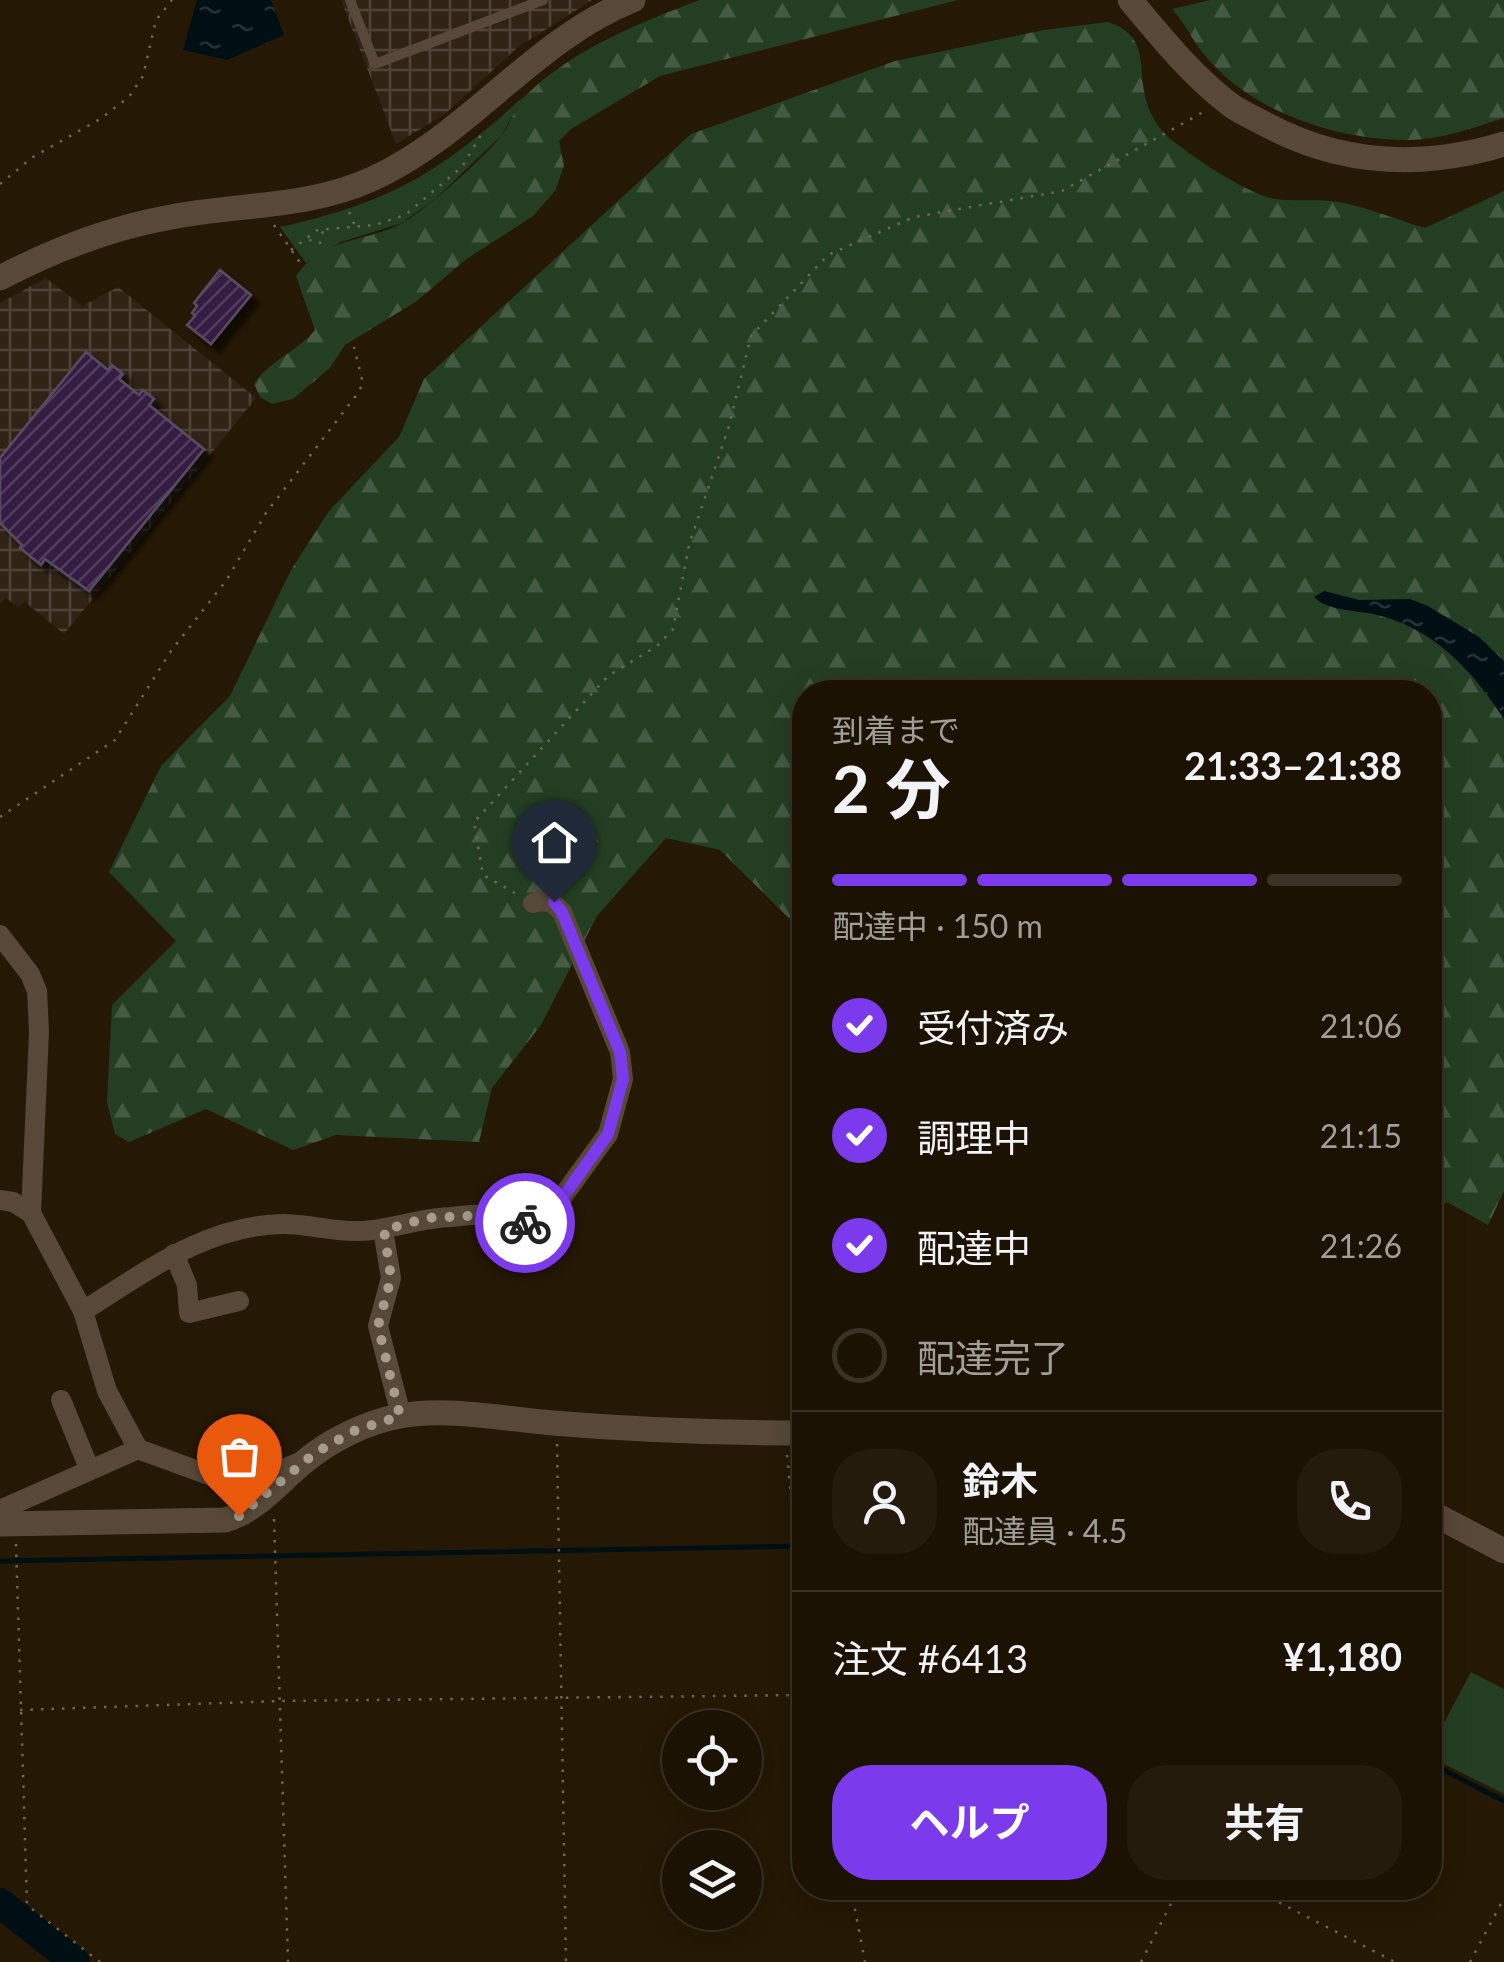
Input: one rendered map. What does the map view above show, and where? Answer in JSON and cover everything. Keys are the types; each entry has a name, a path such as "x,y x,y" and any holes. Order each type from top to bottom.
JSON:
{"street":[{"path":"0,278 46,254 107,232 173,216 303,200 370,180 432,145 564,40 634,0"},
{"path":"1130,0 1181,61 1234,108 1293,139 1359,158 1416,162 1471,154 1504,144"},
{"path":"82,1312 174,1254 206,1238 249,1226 287,1224 355,1232 384,1230 427,1218 472,1216 538,1223 548,1218 608,1134 623,1079 620,1052 562,912 554,902 534,903"},
{"path":"0,936 30,974 37,991 39,1032 31,1213 82,1312 107,1390 138,1449 232,1484 266,1477 306,1460 354,1431 400,1416 455,1414 557,1424 792,1433"},
{"path":"0,1200 13,1202 31,1213"},
{"path":"384,1230 391,1278 378,1326 400,1416"},
{"path":"174,1254 187,1285 189,1313 239,1301"},
{"path":"61,1400 90,1468"},
{"path":"1,1509 138,1449"},
{"path":"1,1509 225,1520 239,1516 306,1460"},
{"path":"1442,1518 1504,1552"}],"lane":[{"path":"350,0 375,64 543,0"}],"path":[{"path":"0,184 34,156 100,119 129,97 142,76 156,20 172,0"},
{"path":"534,903 483,875 474,822 608,676 657,646 673,628 688,545 728,426 751,336 828,255 914,217 1062,191 1209,108"},
{"path":"291,250 323,228 395,220 469,160 484,128"},
{"path":"346,206 354,226"},
{"path":"274,224 301,264"},
{"path":"308,238 320,244 323,228"},
{"path":"0,817 115,740 170,651 226,581 266,513 358,393 363,383 354,347"},
{"path":"557,1424 566,1962"},
{"path":"274,1488 288,1962"},
{"path":"16,1559 27,1905 100,1962"},
{"path":"20,1710 280,1701 792,1695"},
{"path":"1470,1962 1504,1898"},
{"path":"854,1900 865,1962"},
{"path":"1141,1962 1173,1900"},
{"path":"1273,1900 1394,1962"}],"shaded area":[{"path":"341,0 592,0 517,48 445,114 396,144"},
{"path":"46,278 82,306 118,287 256,398 64,634 25,602 18,607 6,598 0,604 0,303"}],"green space":[{"path":"700,0 958,0 660,76 571,129 559,141 564,166 555,191 533,216 465,260 417,301 345,345 330,368 293,399 272,404 260,397 254,384 260,376 315,330 296,276 307,263 333,247 390,229 427,206 494,144 525,96 564,64 630,28"},
{"path":"1210,0 1504,0 1504,118 1444,136 1407,140 1351,135 1295,118 1244,91 1222,73 1172,9"},
{"path":"1108,22 1120,27 1135,41 1148,106 1163,132 1209,166 1264,196 1344,203 1425,228 1504,191 1504,1191 1488,1225 1447,1202 1442,1206 1442,680 792,680 792,921 720,850 666,838 597,916 541,1025 492,1088 479,1142 336,1135 293,1150 206,1109 129,1142 115,1134 107,1102 112,1005 176,941 109,872 161,766 230,696 291,570 329,511 399,437 424,379 691,134 895,61 1044,30"},
{"path":"523,97 501,136 435,199 402,223 341,242 306,263 280,227 353,207 412,181 465,146"},
{"path":"1471,1672 1504,1689 1504,1794 1442,1763 1442,1726"}],"water":[{"path":"197,0 271,0 284,35 227,60 183,50"},
{"path":"1324,591 1359,600 1410,599 1479,637 1504,661 1504,719 1464,668 1432,640 1395,620 1326,605 1314,597"}],"building":[{"path":"220,270 251,295 211,344 187,325 195,316 194,303"},
{"path":"86,352 108,370 112,365 123,374 119,379 139,395 143,390 154,399 149,405 204,449 89,591 45,559 41,565 20,548 22,545 0,523 0,458"}],"waterway":[{"path":"0,1561 792,1546"},
{"path":"1442,1769 1504,1801"},
{"path":"0,1903 75,1962"}],"way so far":[{"path":"239,1516 315,1453 354,1431 400,1416 378,1326 391,1278 384,1230 427,1218 488,1215 525,1223"}],"route":[{"path":"525,1223 548,1218 608,1134 623,1079 620,1052 562,912 554,902"}]}
